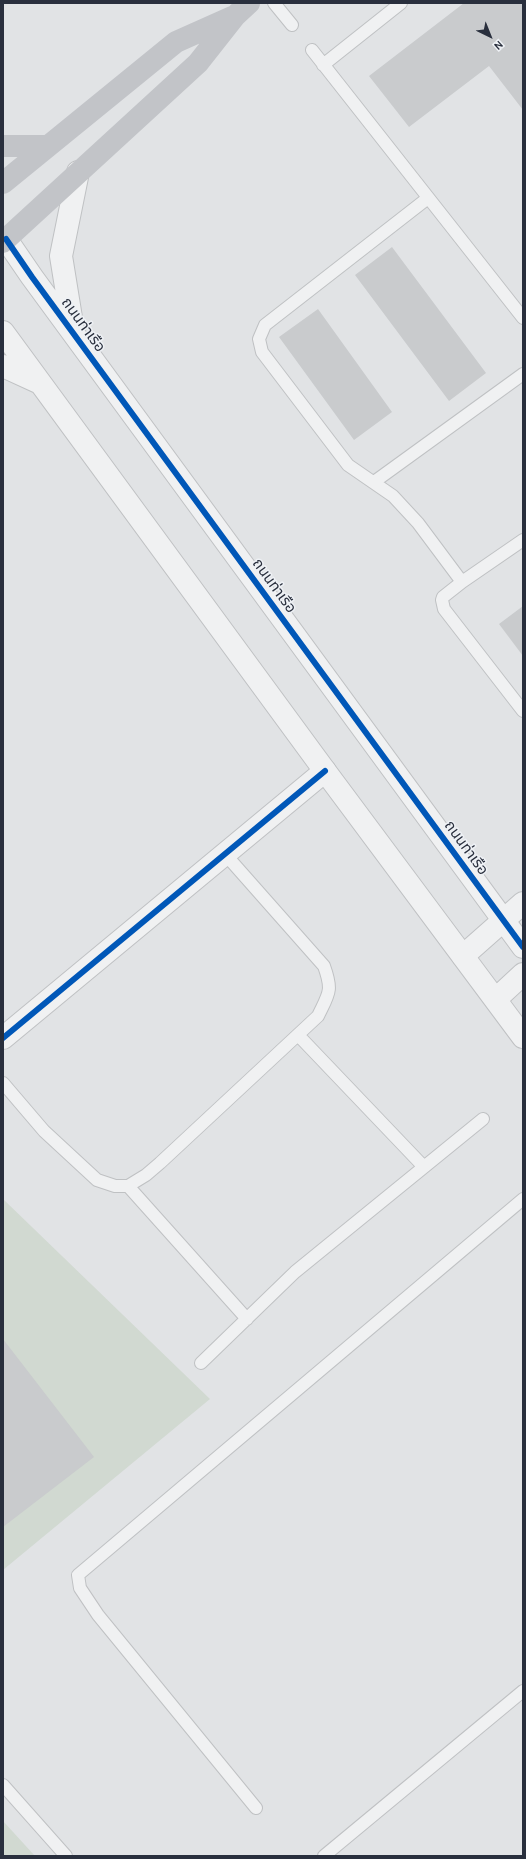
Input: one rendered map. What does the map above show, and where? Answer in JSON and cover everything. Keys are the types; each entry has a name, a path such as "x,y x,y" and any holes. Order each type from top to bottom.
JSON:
{"main road":[{"path":"3,183 176,42 242,9"},
{"path":"4,239 198,63 242,9"},
{"path":"3,146 48,146"}],"street":[{"path":"74,334 61,256 78,172"},
{"name":"ถนนท่าเรือ","path":"4,239 523,947"},
{"path":"3,332 325,771 523,1037"},
{"path":"3,366 39,382"},
{"path":"3,1038 325,771"},
{"path":"463,956 523,903"},
{"path":"496,999 523,974"}],"lane":[{"path":"274,3 292,25"},
{"path":"323,65 401,3"},
{"path":"312,50 523,318"},
{"path":"428,198 265,325 259,339 262,352 348,465 393,496 418,523 462,582"},
{"path":"374,482 523,374"},
{"path":"523,540 462,582 443,597 442,600 444,609 523,711"},
{"path":"3,1083 44,1131 98,1180 115,1186 128,1186 146,1175 160,1163 318,1016 329,995 330,984 324,966 225,854"},
{"path":"298,1035 424,1167"},
{"path":"201,1363 295,1272 483,1119"},
{"path":"128,1186 247,1319"},
{"path":"256,1808 98,1615 80,1588 78,1575 523,1199"},
{"path":"324,1856 523,1691"},
{"path":"3,1785 66,1856"}],"shaded area":[{"path":"3,1199 210,1399 3,1570"},
{"path":"3,1821 35,1856 3,1856"}],"building":[{"path":"464,3 523,3 523,110 489,66 409,127 369,76"},
{"path":"392,247 486,373 449,401 355,275"},
{"path":"318,309 392,412 354,440 279,337"},
{"path":"523,606 523,656 499,624"},
{"path":"3,1339 94,1457 3,1527"}],"cycle path":[{"path":"6,239 32,277 523,947"},
{"path":"3,1038 325,771"}]}
